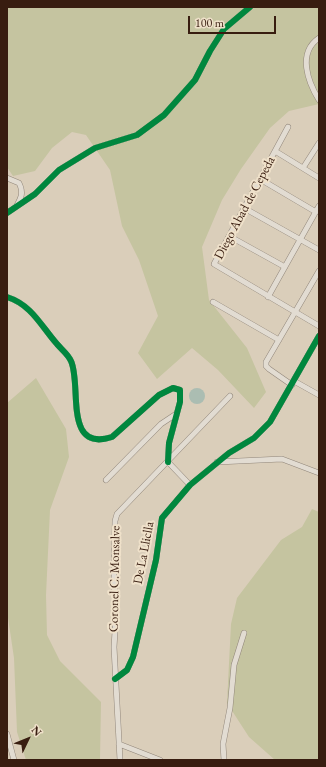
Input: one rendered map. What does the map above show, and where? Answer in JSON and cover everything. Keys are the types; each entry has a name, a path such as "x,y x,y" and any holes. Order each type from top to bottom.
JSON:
{"street":[{"path":"7,213 14,210 35,194 59,170 95,148 137,135 164,115 195,80 210,50 224,29 250,7"},
{"path":"319,38 306,53 309,85 319,100"},
{"name":"Diego Abad de Cepeda","path":"268,297 214,264 288,127"},
{"path":"303,168 319,143"},
{"path":"275,151 319,178"},
{"path":"7,178 19,183 22,190 22,197 14,210"},
{"path":"260,180 316,212"},
{"path":"319,206 268,297 319,326"},
{"path":"244,208 319,250"},
{"path":"229,236 285,267"},
{"path":"319,271 266,362 266,366 293,383 319,395"},
{"path":"7,297 25,305 71,360 76,377 76,416 82,430 90,437 105,439 112,437 159,395 173,388 177,388 181,393 171,431 168,462 190,485"},
{"path":"213,302 279,340"},
{"name":"De La Lliclla","path":"115,679 127,670 133,657 156,560 162,518 190,485 238,446 254,438 270,422 319,336"},
{"name":"Coronel C. Monsalve","path":"120,760 114,647 116,616 114,579 115,522 117,514 230,396"},
{"path":"106,480 162,424 176,414"},
{"path":"162,424 167,425 171,431"},
{"path":"217,462 282,459 319,473"},
{"path":"224,760 223,744 230,708 234,665 244,633"},
{"path":"7,734 14,760"},
{"path":"119,744 160,760"}],"green space":[{"path":"7,7 319,7 319,104 289,111 270,128 241,169 222,200 202,247 209,300 247,348 266,392 254,408 218,370 192,348 157,379 138,353 158,316 139,260 122,226 110,170 86,135 72,132 52,148 35,171 13,176 7,167"},
{"path":"36,378 66,429 69,457 50,510 46,595 47,635 60,661 101,702 100,760 26,760 17,732 14,658 7,611 7,403"},
{"path":"312,509 319,512 319,760 275,760 249,737 227,703 231,624 237,598 281,540 302,527"}],"shaded area":[{"path":"197,388 203,390 205,396 203,402 197,404 191,402 189,396 191,390"}],"cycle path":[{"path":"7,213 35,194 59,170 95,148 137,135 164,115 195,80 210,51 224,29 250,7"},
{"path":"7,297 23,305 30,311 70,359 74,372 77,414 80,426 86,435 97,439 112,437 159,395 173,388 180,390 180,402 169,443 168,462"},
{"path":"115,679 127,670 133,657 156,560 162,518 190,485 229,453 254,438 270,422 319,336"}]}
